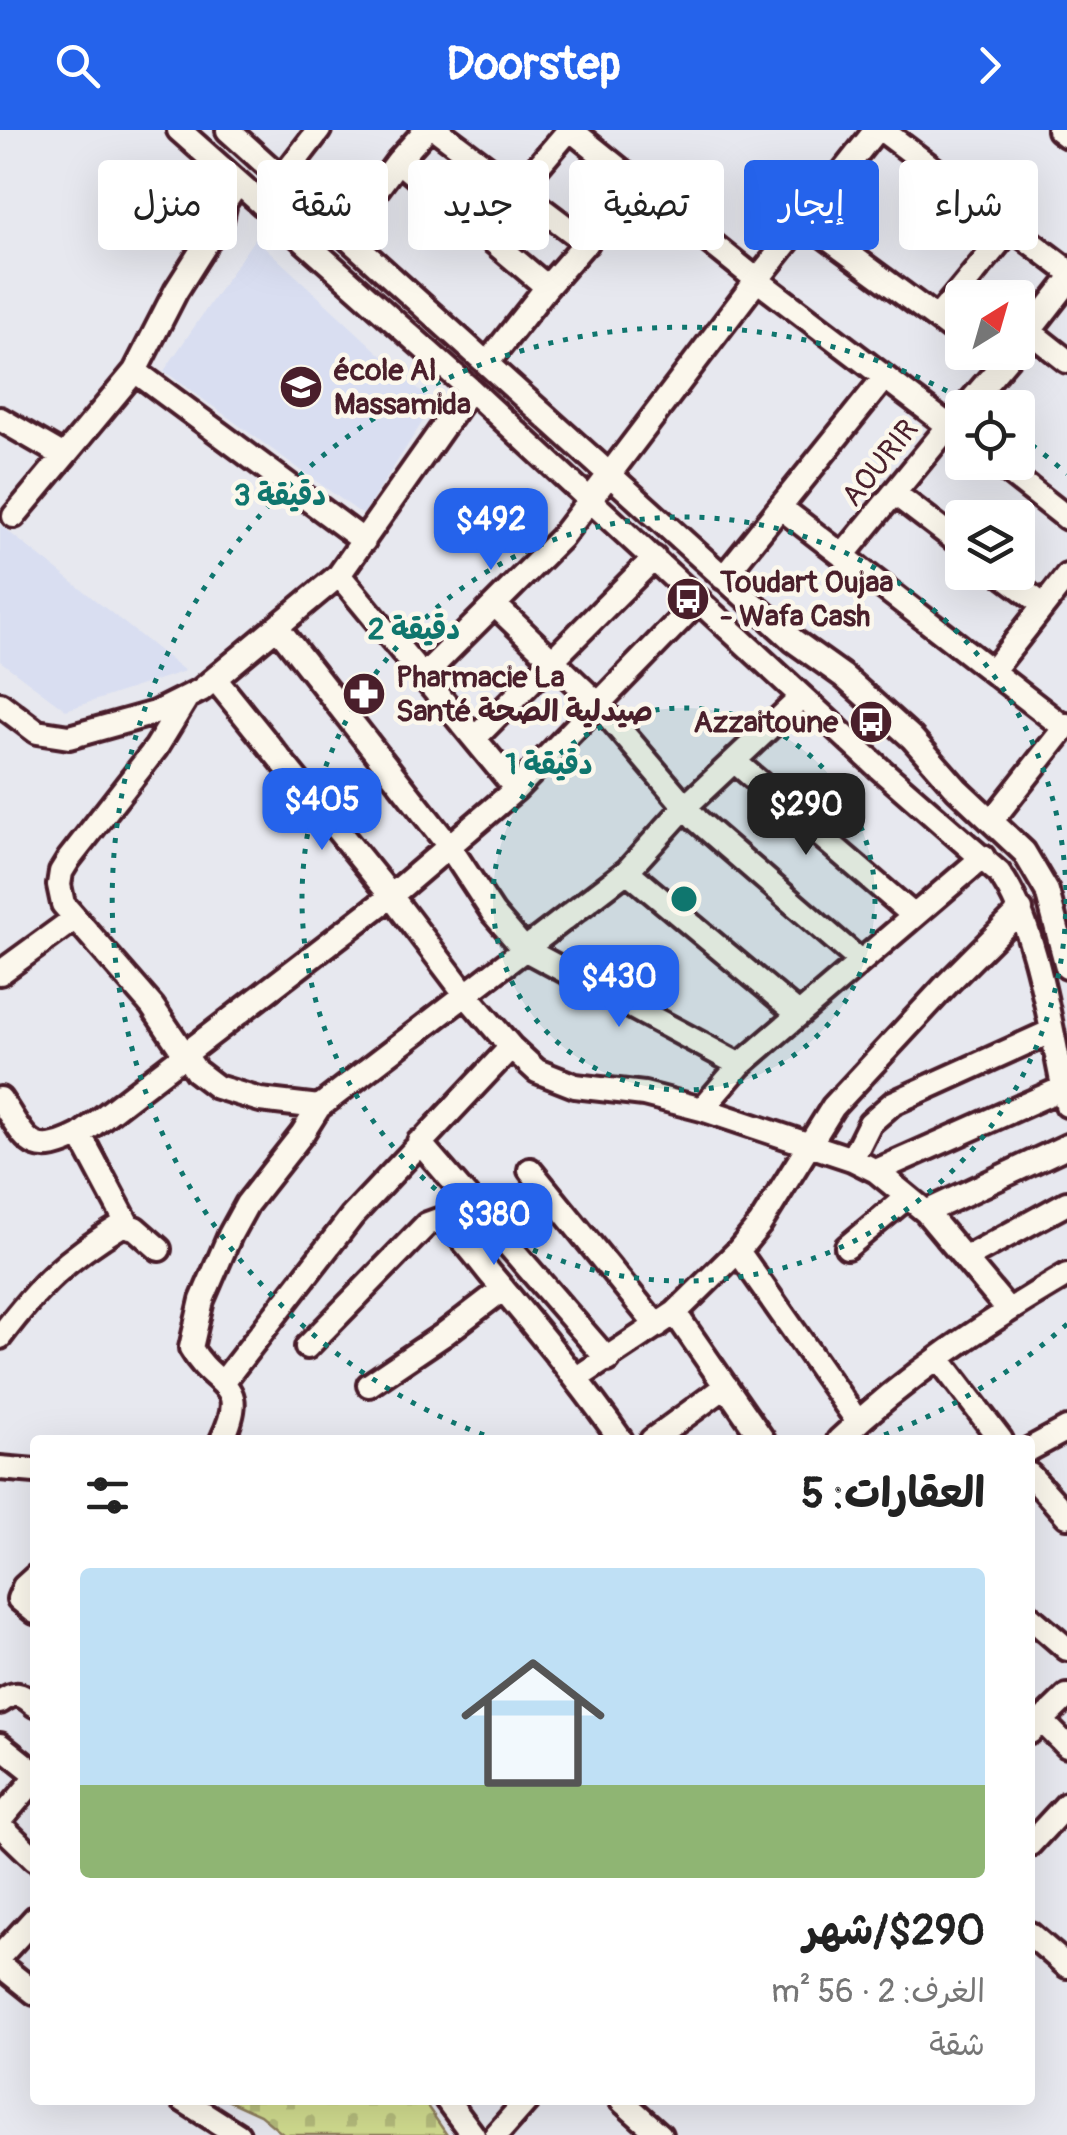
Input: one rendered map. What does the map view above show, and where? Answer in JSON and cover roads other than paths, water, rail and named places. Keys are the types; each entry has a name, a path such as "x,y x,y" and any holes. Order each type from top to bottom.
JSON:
{"street":[{"path":"180,130 592,500 879,768 983,856 1013,891 1021,910 1065,1096 876,1172"},
{"path":"228,130 262,160"},
{"path":"296,160 319,130"},
{"path":"388,174 426,130"},
{"path":"437,130 478,160"},
{"path":"544,160 570,130 608,160"},
{"path":"854,160 879,130 919,160"},
{"path":"1059,130 1067,136"},
{"path":"398,161 408,170"},
{"path":"14,516 136,371 176,292 220,220 225,202 246,189"},
{"path":"549,214 569,229"},
{"path":"1038,248 1067,270"},
{"path":"361,250 794,641 843,676 912,738 957,789 993,820 1024,852 1042,881 1055,912 1067,967"},
{"path":"504,250 548,286"},
{"path":"488,362 579,250"},
{"path":"720,250 884,378 945,412"},
{"path":"423,676 496,606 592,500 781,250"},
{"path":"843,250 945,325"},
{"path":"936,318 993,250"},
{"path":"1035,324 1067,284"},
{"path":"1035,345 1067,361"},
{"path":"136,371 364,542"},
{"path":"724,578 884,378"},
{"path":"0,704 37,732 69,737 154,713 216,680 339,575 470,389"},
{"path":"0,418 64,456"},
{"name":"AOURIR","path":"844,554 945,437"},
{"path":"1019,480 1067,518"},
{"path":"894,493 945,532"},
{"path":"780,507 1066,726 1058,756 993,820"},
{"path":"476,737 654,558"},
{"path":"339,575 516,789"},
{"path":"994,670 1067,576"},
{"path":"1023,590 1043,605"},
{"path":"0,1099 36,1146 48,1149 80,1135 391,896 516,789 700,600"},
{"path":"496,606 598,704 686,806 734,854 860,961"},
{"path":"278,628 449,846 493,912 524,949 740,1065"},
{"path":"216,680 467,996 511,1047 538,1071 555,1080 644,1094 702,1109 852,1159 917,1204 1008,1310"},
{"path":"224,1435 234,1399 191,1348 202,1300 247,1204 319,1106 627,871 686,806 802,697"},
{"path":"186,699 156,748 61,872 63,904 130,979 196,1072 217,1087 260,1100 319,1106"},
{"path":"734,761 913,914"},
{"path":"702,1109 740,1065 983,856"},
{"path":"627,871 798,1014"},
{"path":"577,1378 666,1320 738,1251 760,1224 833,1107 857,1078 1021,910"},
{"path":"0,973 74,920"},
{"path":"852,1159 870,1123 893,1103 1050,1032"},
{"path":"222,1382 352,1216 511,1047"},
{"path":"80,1135 128,1225 159,1248"},
{"path":"418,1142 608,1360"},
{"path":"847,1247 917,1204 1067,1146"},
{"path":"530,1170 627,1285 666,1320 726,1386 760,1435"},
{"path":"966,1258 1067,1203"},
{"path":"307,1347 433,1221 445,1224 577,1378 617,1435"},
{"path":"0,1337 55,1272 116,1229 128,1225"},
{"path":"738,1251 858,1422"},
{"path":"845,1435 939,1359 1008,1310 1067,1275"},
{"path":"368,1385 444,1335 503,1289"},
{"path":"939,1359 997,1435"},
{"path":"659,1435 726,1386"},
{"path":"1035,1447 1067,1429"},
{"path":"0,1468 30,1471"},
{"path":"1035,1481 1067,1516"},
{"path":"30,1581 19,1598 30,1608"},
{"path":"1035,1621 1067,1649"},
{"path":"0,1702 14,1693 30,1701"},
{"path":"1067,1696 1037,1717 1067,1746"},
{"path":"0,1745 30,1772"},
{"path":"30,1783 0,1823 30,1854"},
{"path":"1035,1839 1067,1804"},
{"path":"0,1956 30,1923"},
{"path":"1035,1938 1067,1966"},
{"path":"0,1966 30,1989"},
{"path":"190,2105 238,2135"},
{"path":"451,2105 473,2135"},
{"path":"496,2135 523,2105"},
{"path":"627,2105 660,2135"}],"place":[{"name":"école Al Massamida","path":"301,387"},
{"name":"Toudart Oujaa - Wafa Cash","path":"688,599"},
{"name":"Pharmacie La Santé صيدلية الصحة","path":"364,694"},
{"name":"Azzaitoune","path":"871,722"}]}
